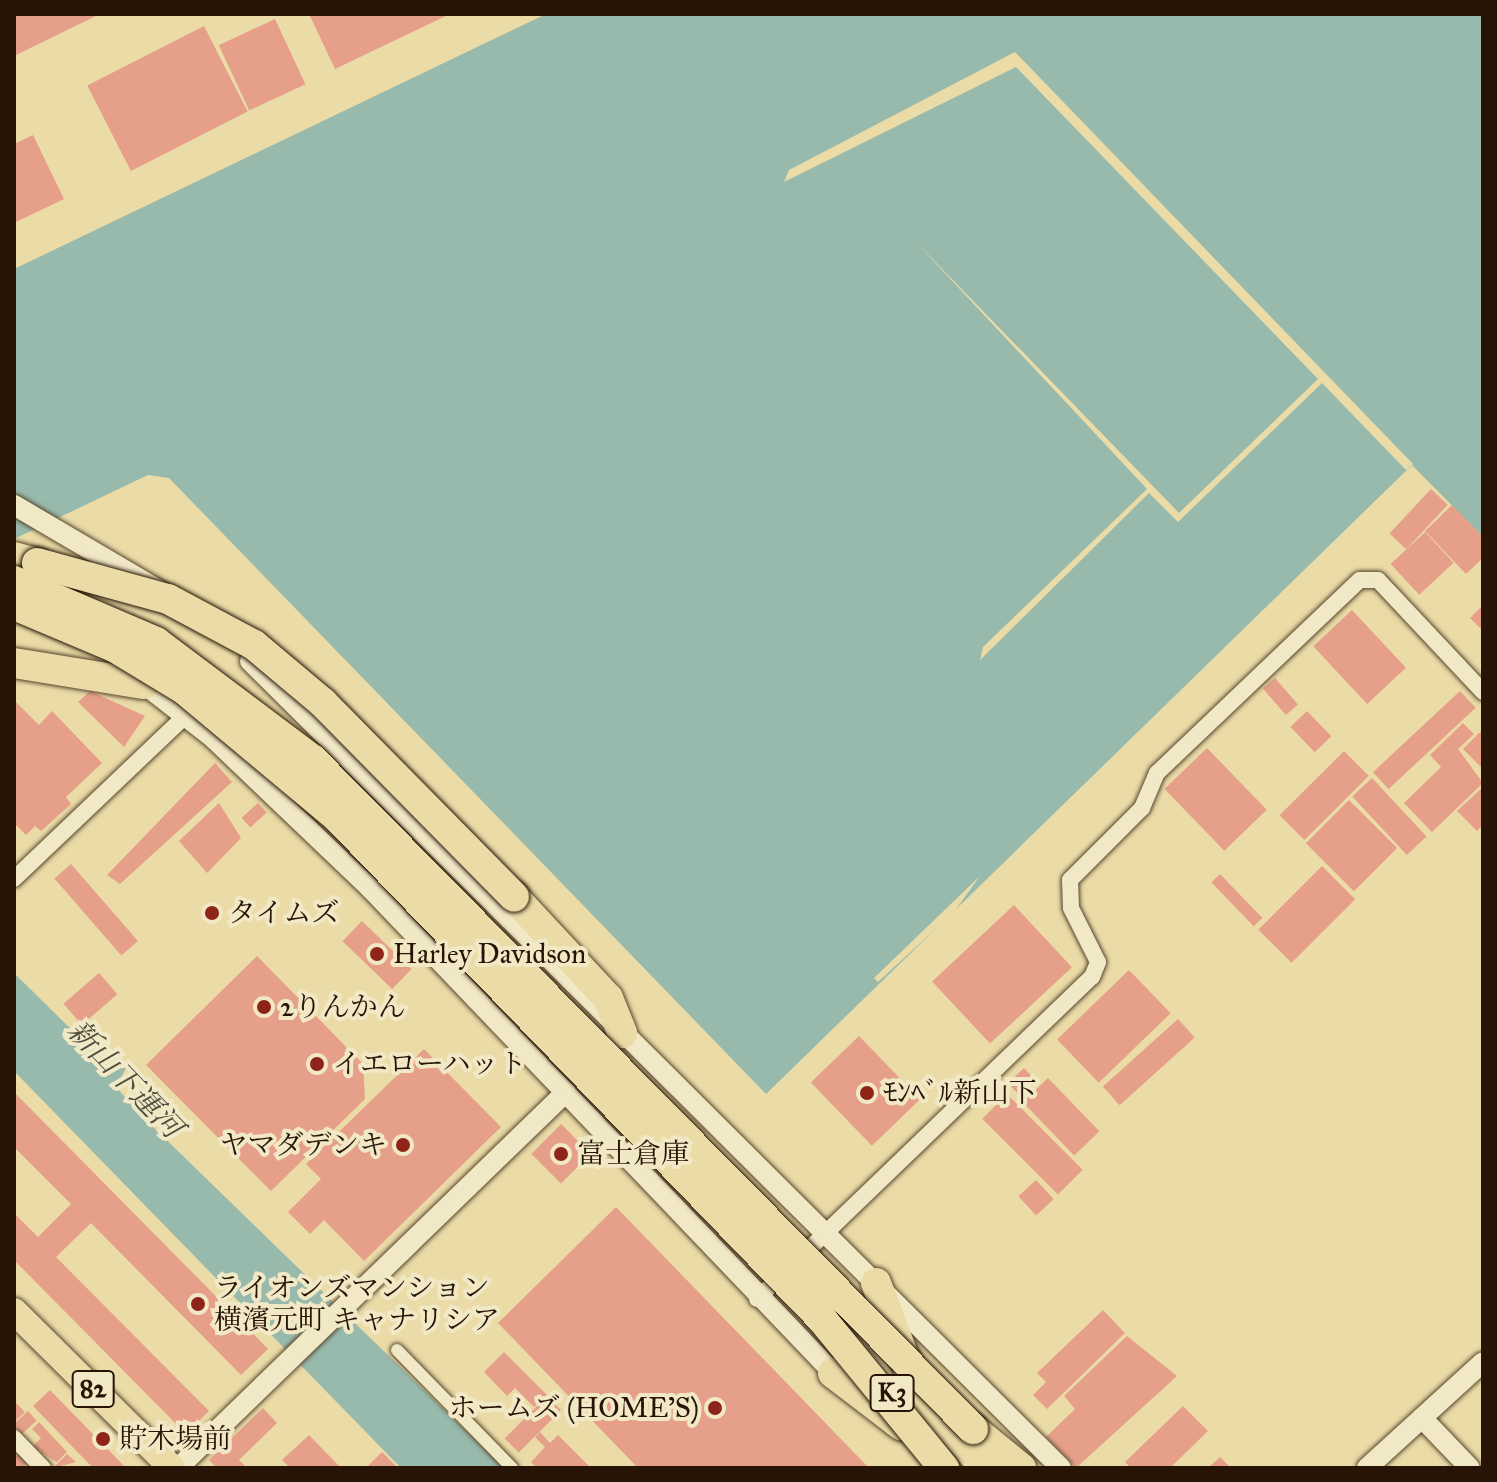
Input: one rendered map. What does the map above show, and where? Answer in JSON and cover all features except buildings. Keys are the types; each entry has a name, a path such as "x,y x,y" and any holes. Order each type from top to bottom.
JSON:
{"highway":[{"path":"14,557 168,599 254,645 323,703 514,897 608,998 622,1033"},
{"name":"K3","path":"14,581 156,642 313,760 1013,1468"},
{"name":"K3","path":"14,605 114,647 259,745 822,1319 947,1465"},
{"path":"14,663 144,684"},
{"name":"K3","path":"876,1283 916,1389 985,1468"},
{"name":"K3","path":"833,1373 947,1465"},
{"name":"K3","path":"973,1429 1021,1468"}],"main road":[{"name":"82","path":"14,1311 175,1468"}],"street":[{"path":"14,505 58,526 146,580 281,688 622,1033 1061,1468"},
{"path":"757,1299 1092,977 1098,962 1071,908 1070,880 1142,808 1157,773 1360,580 1378,580 1483,692"},
{"path":"14,590 186,715 371,889 566,1092 757,1299 833,1373"},
{"path":"14,879 186,715"},
{"path":"175,1468 566,1092 622,1033"},
{"path":"397,1350 512,1468"},
{"path":"1367,1468 1483,1362"},
{"path":"1422,1418 1470,1468"},
{"path":"14,1438 43,1468"}],"shaded area":[{"path":"546,14 1483,14 1483,537 1412,465 766,1094 169,478 148,475 14,539 14,269"},
{"path":"14,973 79,1037 92,1026 127,1066 116,1087 144,1118 504,1468 401,1468 14,1071"}],"pier":[{"path":"1015,52 1413,464 1406,470 1322,383 1178,522 1149,493 980,660 983,647 1147,489 912,238 1179,513 1318,379 1016,67 784,182 789,170"},
{"path":"980,876 954,912 878,982 874,978"}],"place":[{"name":"タイムズ","path":"212,913"},
{"name":"Harley Davidson","path":"377,954"},
{"name":"2りんかん","path":"264,1007"},
{"name":"イエローハット","path":"317,1064"},
{"name":"ﾓﾝﾍﾞﾙ新山下","path":"867,1093"},
{"name":"ヤマダデンキ","path":"403,1145"},
{"name":"富士倉庫","path":"561,1154"},
{"name":"ライオンズマンション 横濱元町 キャナリシア","path":"198,1304"},
{"name":"ホームズ (HOME'S)","path":"715,1408"},
{"name":"貯木場前","path":"103,1439"}],"water label":[{"name":"新山下運河","path":"125,1079"}]}
